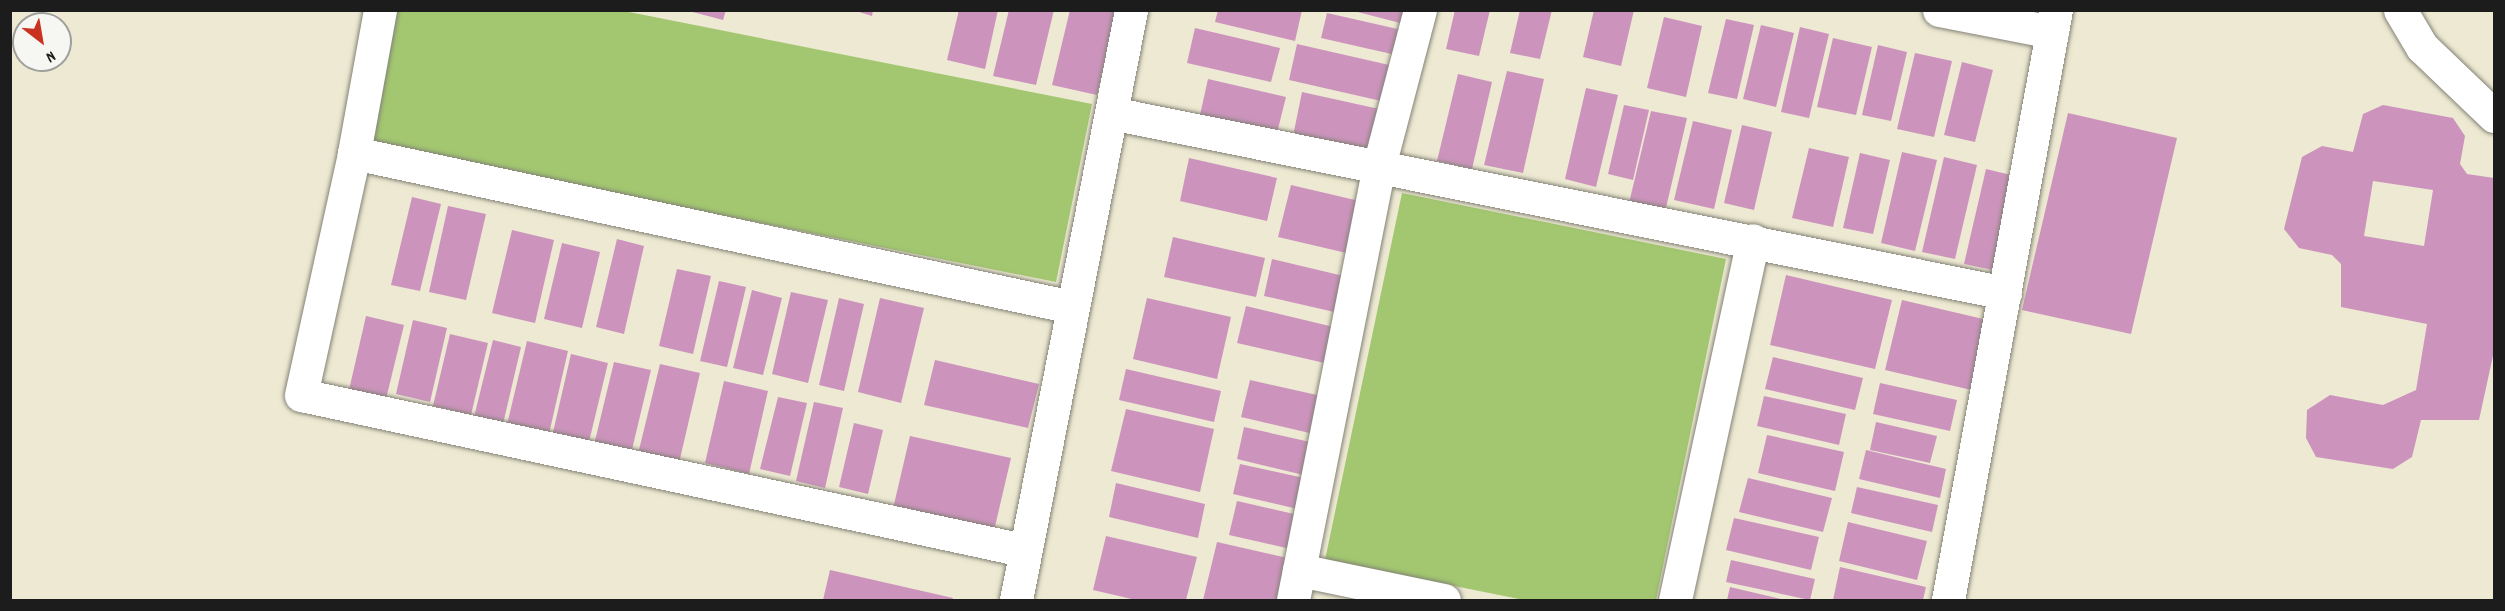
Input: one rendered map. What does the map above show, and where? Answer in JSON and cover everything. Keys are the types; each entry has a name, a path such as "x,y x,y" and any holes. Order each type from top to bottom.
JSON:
{"street":[{"path":"380,10 354,153 301,395 1023,550"},
{"path":"1016,600 1023,550 1131,10"},
{"path":"1420,10 1379,166 1296,585 1444,600"},
{"path":"1939,10 2054,21 1948,600"},
{"path":"2400,10 2422,47 2494,116"},
{"path":"1111,113 1753,240 2005,293"},
{"path":"354,153 1072,307"},
{"path":"1675,600 1753,240"}],"green space":[{"path":"392,11 624,11 1092,104 1056,282 364,144"},
{"path":"1402,193 1726,259 1656,600 1524,600 1325,560"}],"building":[{"path":"685,10 726,10 723,20"},
{"path":"853,10 873,10 872,16"},
{"path":"959,10 998,10 985,69 947,60"},
{"path":"1009,10 1054,10 1036,85 993,76"},
{"path":"1070,10 1117,10 1097,95 1052,85"},
{"path":"1218,10 1302,10 1295,41 1215,22"},
{"path":"1350,10 1407,10 1404,24"},
{"path":"1455,10 1490,10 1479,56 1446,49"},
{"path":"1520,10 1552,10 1540,59 1510,53"},
{"path":"1594,10 1634,10 1621,66 1583,57"},
{"path":"1327,13 1402,30 1396,55 1321,38"},
{"path":"1664,17 1702,26 1686,97 1647,88"},
{"path":"1726,19 1754,25 1737,99 1708,93"},
{"path":"1761,25 1794,33 1776,107 1743,99"},
{"path":"1800,27 1829,34 1809,118 1781,112"},
{"path":"1195,28 1280,48 1271,82 1187,63"},
{"path":"1833,38 1872,47 1856,115 1817,107"},
{"path":"1297,44 1398,67 1390,103 1289,80"},
{"path":"1878,45 1907,52 1891,121 1862,115"},
{"path":"1915,53 1952,61 1934,137 1897,129"},
{"path":"1962,62 1993,70 1975,142 1944,135"},
{"path":"1507,71 1544,79 1523,173 1484,165"},
{"path":"1458,74 1492,82 1472,169 1437,161"},
{"path":"1208,79 1286,97 1277,133 1200,115"},
{"path":"1586,88 1618,95 1596,187 1565,179"},
{"path":"1302,92 1379,109 1367,158 1292,141"},
{"path":"1624,105 1649,110 1633,180 1608,174"},
{"path":"2383,105 2453,118 2465,136 2460,164 2467,174 2494,178 2494,351 2479,420 2421,420 2412,457 2393,469 2316,457 2306,438 2307,410 2330,395 2383,405 2416,390 2427,324 2341,307 2341,264 2332,255 2299,248 2284,229 2302,157 2322,146 2353,152 2363,114","holes":["2373,181 2433,190 2424,246 2364,236"]},
{"path":"1651,111 1687,118 1665,212 1629,203"},
{"path":"2068,113 2177,138 2131,334 2022,310"},
{"path":"1693,121 1732,130 1714,209 1674,200"},
{"path":"1742,125 1772,132 1754,210 1724,203"},
{"path":"1809,148 1849,157 1833,227 1792,218"},
{"path":"1902,152 1937,160 1915,251 1881,243"},
{"path":"1860,153 1890,160 1873,234 1843,228"},
{"path":"1944,157 1977,165 1955,259 1922,252"},
{"path":"1189,158 1277,178 1267,221 1180,201"},
{"path":"1986,169 2015,176 1993,270 1964,264"},
{"path":"1291,185 1368,203 1355,255 1278,237"},
{"path":"412,197 441,204 420,291 391,285"},
{"path":"448,206 486,214 466,300 429,292"},
{"path":"512,230 554,240 535,323 492,313"},
{"path":"1173,237 1265,258 1256,297 1164,277"},
{"path":"617,239 644,246 624,334 596,327"},
{"path":"562,243 600,252 582,328 544,319"},
{"path":"1272,259 1352,278 1343,314 1264,296"},
{"path":"677,269 711,276 693,354 659,346"},
{"path":"1786,275 1892,300 1875,369 1770,345"},
{"path":"719,281 746,287 727,367 700,361"},
{"path":"752,290 782,298 763,375 733,368"},
{"path":"791,292 828,300 808,383 772,374"},
{"path":"839,298 864,304 844,391 819,385"},
{"path":"880,298 924,308 901,403 858,392"},
{"path":"1147,298 1231,317 1217,379 1133,359"},
{"path":"1902,300 1996,322 1980,392 1885,370"},
{"path":"1246,306 1338,328 1329,364 1237,343"},
{"path":"366,316 404,325 386,399 349,390"},
{"path":"413,320 447,328 430,402 396,394"},
{"path":"450,334 488,343 471,415 433,406"},
{"path":"493,340 521,347 503,424 474,417"},
{"path":"527,341 568,351 548,438 506,429"},
{"path":"571,354 608,363 587,450 551,441"},
{"path":"1773,357 1863,378 1855,410 1765,389"},
{"path":"935,360 1039,384 1028,428 924,405"},
{"path":"614,362 651,370 630,458 593,449"},
{"path":"660,364 700,373 679,463 638,454"},
{"path":"1126,369 1221,391 1214,422 1119,400"},
{"path":"1250,380 1326,397 1318,435 1241,417"},
{"path":"724,381 768,391 749,474 705,463"},
{"path":"1880,383 1957,400 1950,431 1873,414"},
{"path":"1764,396 1846,414 1839,445 1757,426"},
{"path":"778,397 807,403 790,476 760,469"},
{"path":"814,402 843,408 825,488 796,481"},
{"path":"1126,409 1214,429 1200,492 1111,471"},
{"path":"1876,422 1937,436 1930,463 1870,450"},
{"path":"854,423 883,430 868,494 839,487"},
{"path":"1244,427 1319,444 1312,477 1237,459"},
{"path":"1767,435 1844,452 1835,491 1758,473"},
{"path":"910,436 1011,458 993,535 892,513"},
{"path":"1866,450 1946,469 1940,498 1859,479"},
{"path":"1240,464 1313,480 1306,511 1233,494"},
{"path":"1748,478 1832,498 1823,532 1739,512"},
{"path":"1116,483 1205,504 1198,538 1109,517"},
{"path":"1857,487 1938,505 1932,532 1851,513"},
{"path":"1237,501 1307,517 1299,551 1229,535"},
{"path":"1734,518 1819,537 1811,570 1726,550"},
{"path":"1848,522 1927,541 1917,580 1839,561"},
{"path":"1106,536 1197,557 1186,600 1136,600 1093,590"},
{"path":"1217,542 1296,560 1286,600 1203,600"},
{"path":"1731,560 1815,579 1810,600 1726,582"},
{"path":"1840,567 1926,587 1923,600 1833,600"},
{"path":"830,570 953,598 952,600 823,600"},
{"path":"1730,587 1785,600 1727,600"}]}
